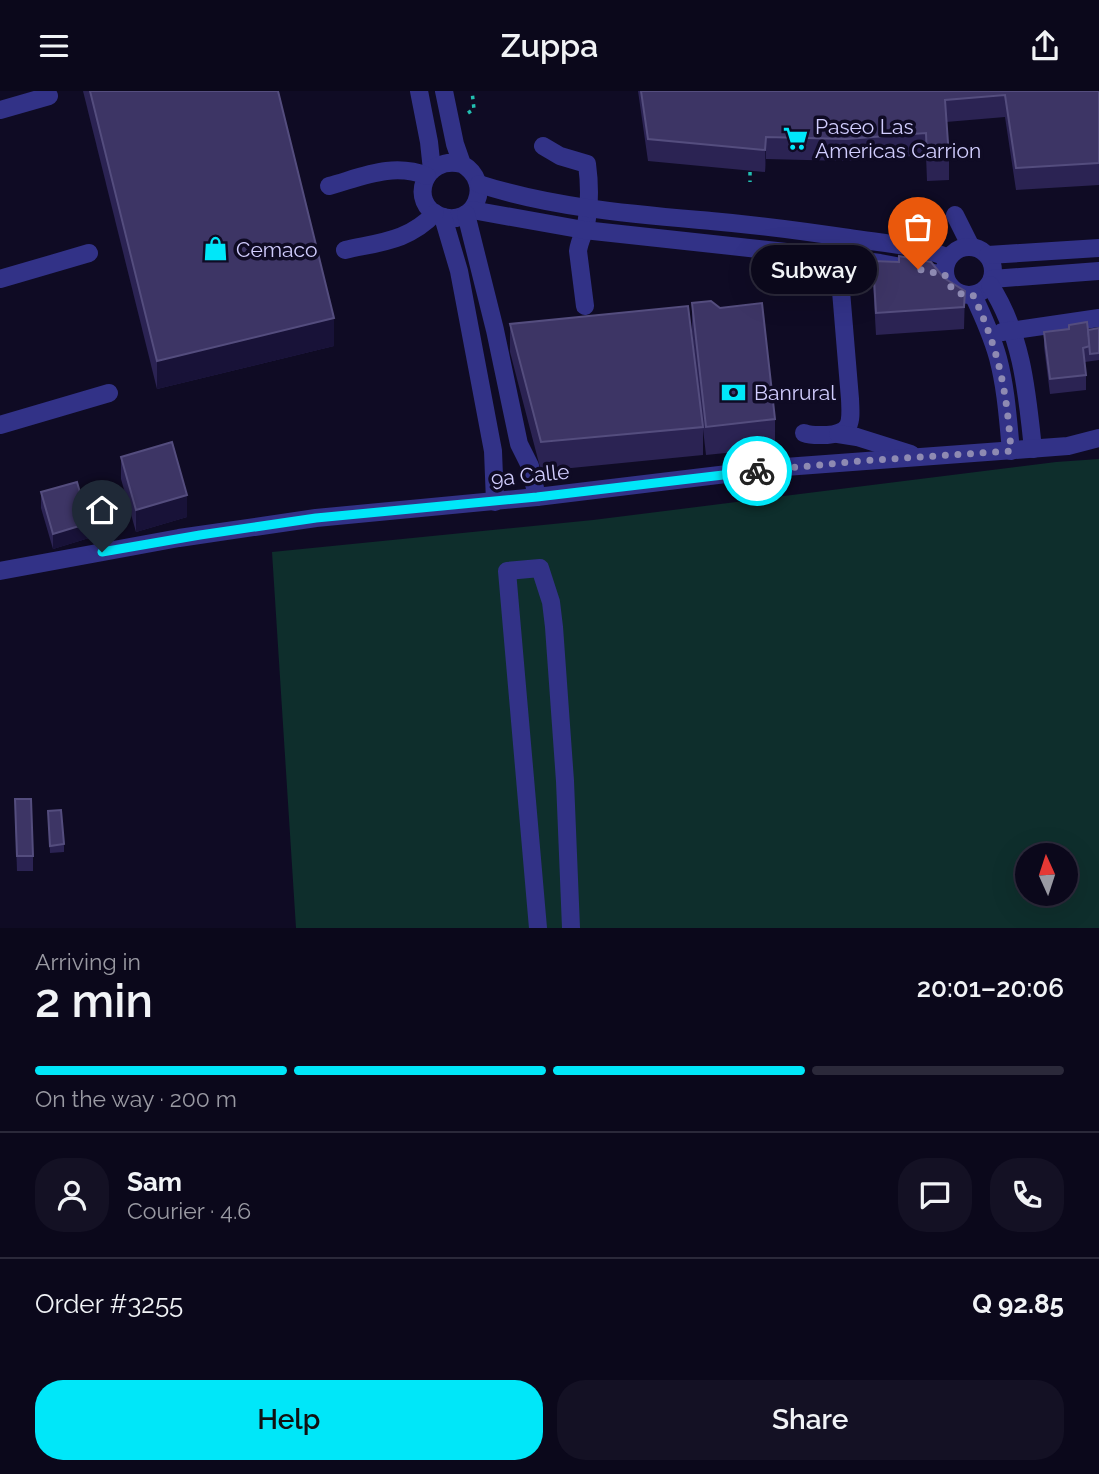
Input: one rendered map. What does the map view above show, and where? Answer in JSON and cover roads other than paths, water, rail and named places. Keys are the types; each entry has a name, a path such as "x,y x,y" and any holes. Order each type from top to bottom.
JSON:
{"street":[{"path":"329,186 399,169 429,173 446,163 454,162 469,169 479,184 479,193 469,212 458,218 439,215 428,208 423,192 429,173 426,123 419,91"},
{"path":"444,91 462,165"},
{"path":"0,110 49,96"},
{"path":"543,146 561,156 587,164 590,186 588,208 578,251 585,306"},
{"path":"479,184 513,195 625,214 821,234 928,251 946,267 952,289 965,296 983,292 991,282 994,271 988,255 971,247 957,250 946,267"},
{"path":"469,212 584,230 918,269 946,267"},
{"path":"469,212 519,444 530,466 537,497"},
{"path":"345,250 401,237 439,215"},
{"path":"439,215 459,271 493,451 495,502"},
{"path":"955,215 971,247"},
{"path":"988,255 1099,248"},
{"path":"0,279 89,253"},
{"path":"991,282 1099,271"},
{"path":"991,282 1012,330 1024,376 1033,449"},
{"path":"838,434 843,433 849,425 851,412 841,291"},
{"path":"973,295 998,358 1008,411 1011,451"},
{"path":"990,335 1099,318"},
{"path":"0,425 108,393"},
{"path":"804,433 811,436 838,434 858,437 921,458"},
{"name":"9a Calle","path":"0,571 243,528 316,518 495,502 785,467 1068,446 1099,438"},
{"name":"9a Calle","path":"1068,446 1099,450"},
{"path":"538,928 507,571 540,568 551,602 554,627 565,781 571,928"}],"place":[{"name":"Paseo Las Americas Carrion","path":"795,138"},
{"name":"Cemaco","path":"216,249"},
{"name":"Subway","path":"918,269"},
{"name":"Banrural","path":"734,392"}]}
